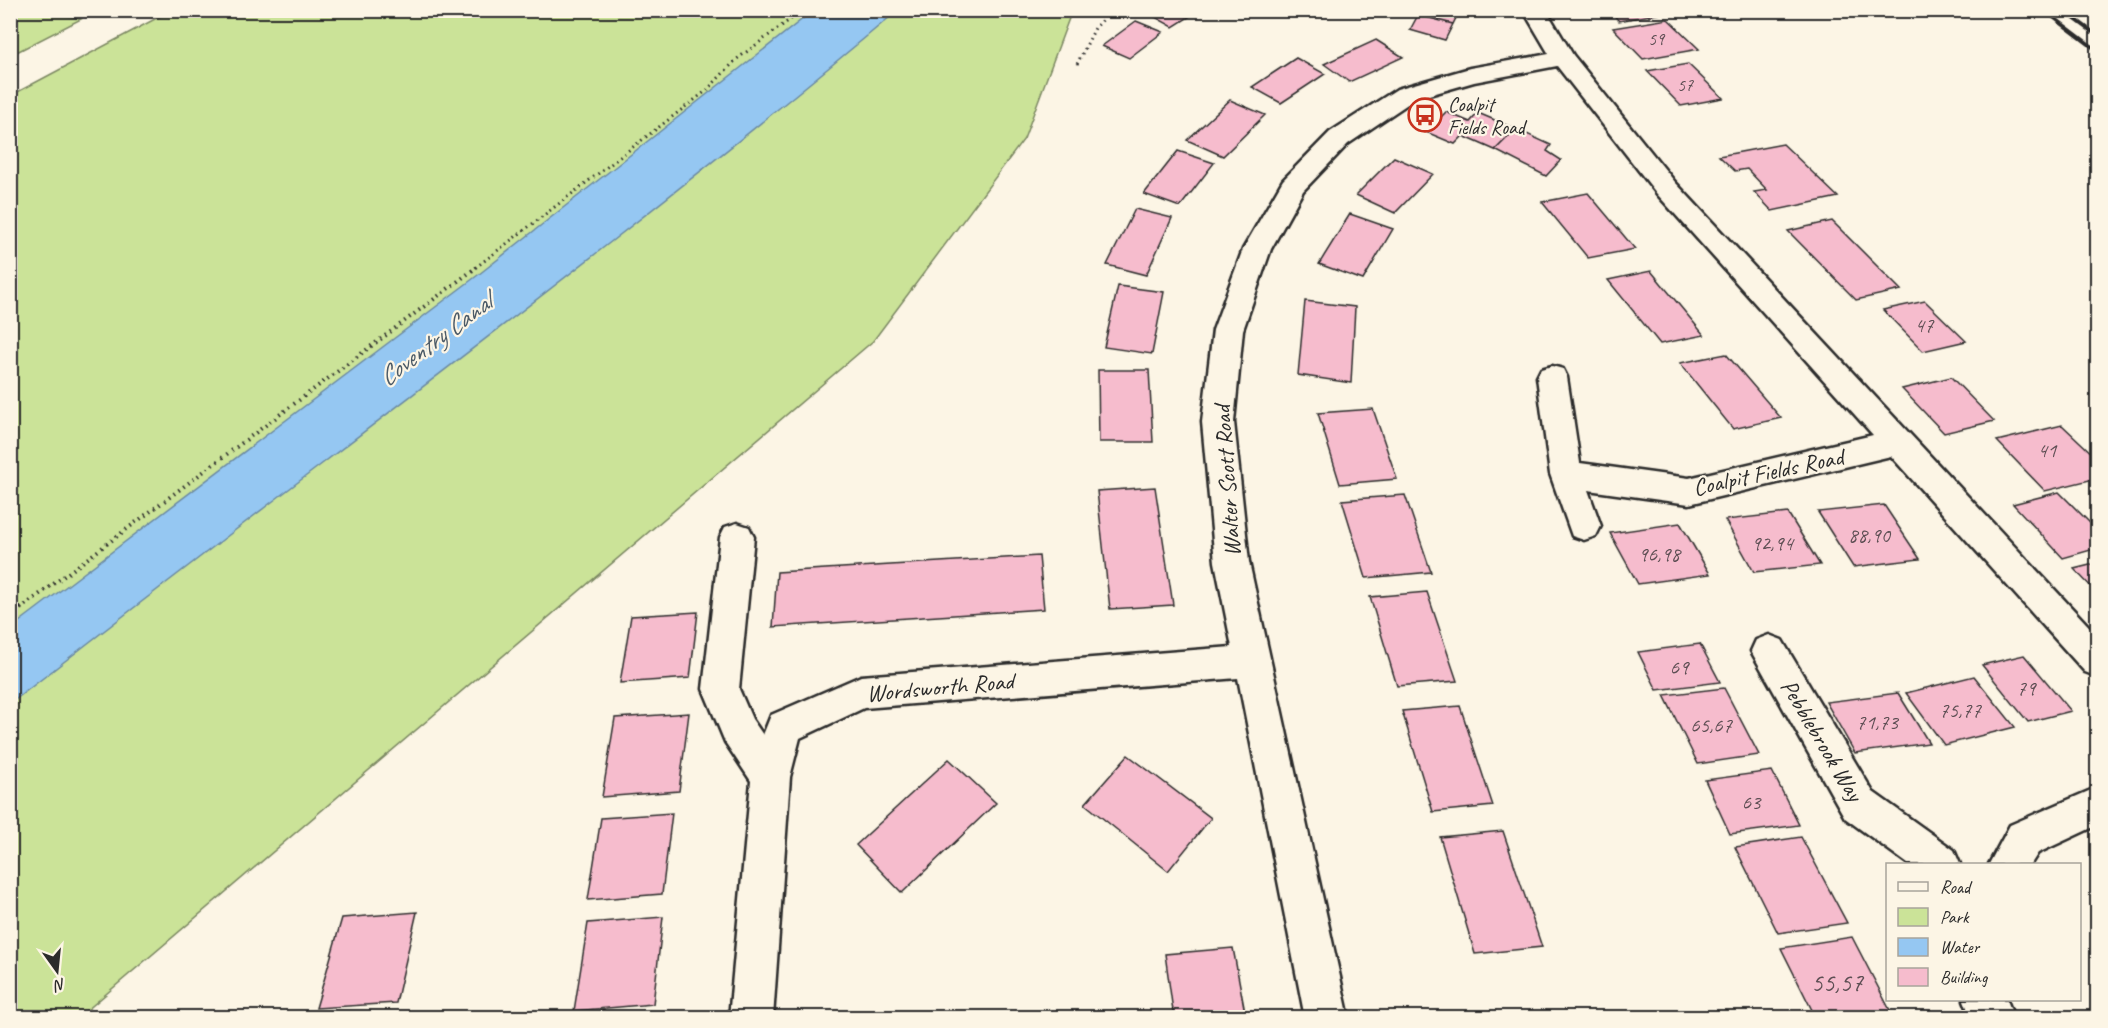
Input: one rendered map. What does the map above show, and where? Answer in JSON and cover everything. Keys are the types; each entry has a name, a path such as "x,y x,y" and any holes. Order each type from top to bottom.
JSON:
{"street":[{"path":"1534,10 1563,58 1666,188 2097,661"},
{"name":"Walter Scott Road","path":"1327,1017 1232,561 1218,422 1228,330 1257,249 1292,186 1339,138 1406,94 1470,75 1563,58"},
{"path":"1552,377 1566,474 1584,526"},
{"name":"Coalpit Fields Road","path":"1566,474 1689,492 1897,442"},
{"path":"737,537 720,689 738,730 771,777"},
{"name":"Pebblebrook Way","path":"1768,651 1859,805 1939,863"},
{"name":"Wordsworth Road","path":"751,1017 771,777 784,727 861,692 1252,661"},
{"path":"2010,863 2024,839 2097,805"},
{"path":"1986,1001 1993,1017"}],"path":[{"path":"10,616 247,437 446,291 706,91 737,59 759,45 803,10"},
{"path":"1077,64 1088,39 1101,19 1112,10"}],"green space":[{"path":"170,11 1075,11 1071,13 1024,139 873,341 79,1017 11,1017 10,96"},
{"path":"53,12 81,19 11,55 11,13"}],"water":[{"name":"Coventry Canal","path":"814,10 897,11 789,100 568,275 11,703 11,628 478,275"}],"building":[{"path":"1149,10 1200,10 1173,27 1146,12"},
{"path":"1421,10 1460,10 1453,24 1418,15"},
{"path":"1609,10 1659,10 1662,13 1619,21"},
{"path":"1418,15 1453,24 1445,40 1410,30"},
{"path":"1668,19 1699,49 1643,59 1613,28"},
{"path":"1136,21 1163,32 1129,58 1102,46"},
{"path":"1376,40 1403,57 1349,82 1324,64"},
{"path":"1296,58 1325,74 1281,103 1252,87"},
{"path":"1688,64 1723,98 1681,106 1647,71"},
{"path":"1230,100 1265,115 1223,156 1187,140"},
{"path":"1446,112 1470,122 1478,113 1516,129 1495,150 1463,136 1455,144 1426,132"},
{"path":"1516,129 1551,145 1547,151 1561,160 1546,176 1495,150"},
{"path":"1783,144 1838,197 1772,211 1754,192 1767,190 1747,169 1735,171 1719,156"},
{"path":"1178,151 1214,163 1180,207 1144,194"},
{"path":"1394,157 1433,174 1395,213 1356,195"},
{"path":"1588,193 1635,249 1588,258 1542,202"},
{"path":"1135,209 1172,218 1146,275 1107,265"},
{"path":"1350,214 1393,229 1363,280 1319,264"},
{"path":"1832,221 1901,290 1856,300 1788,231"},
{"path":"1651,271 1704,335 1660,344 1608,280"},
{"path":"1118,286 1164,292 1152,354 1104,347"},
{"path":"1305,301 1355,307 1351,383 1298,375"},
{"path":"1925,301 1966,341 1923,351 1883,310"},
{"path":"1726,354 1781,418 1733,429 1680,363"},
{"path":"1098,370 1149,370 1153,442 1099,442"},
{"path":"1951,377 1994,421 1944,433 1902,389"},
{"path":"1373,409 1397,479 1340,484 1318,413"},
{"path":"2062,425 2098,459 2098,478 2045,491 1997,441"},
{"path":"1155,487 1173,605 1110,609 1097,491"},
{"path":"2059,492 2098,531 2098,548 2063,558 2013,504"},
{"path":"1405,495 1431,572 1366,578 1342,500"},
{"path":"1884,505 1920,559 1853,567 1818,512"},
{"path":"1788,513 1820,565 1754,572 1725,520"},
{"path":"1680,523 1710,574 1638,584 1610,533"},
{"path":"1039,556 1044,609 773,627 777,572"},
{"path":"2098,563 2098,594 2074,569"},
{"path":"1427,592 1457,681 1397,686 1370,597"},
{"path":"698,612 690,678 620,683 631,616"},
{"path":"1700,644 1720,682 1657,690 1638,652"},
{"path":"2024,655 2071,711 2028,722 1982,665"},
{"path":"1974,676 2015,727 1944,745 1906,693"},
{"path":"1724,688 1759,755 1698,764 1664,695"},
{"path":"1898,693 1929,743 1855,753 1826,702"},
{"path":"1460,706 1493,806 1433,812 1402,711"},
{"path":"689,713 679,791 602,797 615,718"},
{"path":"1128,755 1211,818 1168,871 1085,804"},
{"path":"949,759 996,803 902,893 856,845"},
{"path":"1772,771 1799,825 1730,834 1705,780"},
{"path":"672,813 662,894 588,900 601,818"},
{"path":"1503,831 1542,947 1475,954 1440,837"},
{"path":"1801,837 1847,923 1778,933 1735,847"},
{"path":"417,912 396,1003 316,1008 342,918"},
{"path":"663,917 653,1004 574,1011 588,923"},
{"path":"1852,937 1893,1016 1816,1018 1781,948"},
{"path":"1233,948 1246,1018 1174,1018 1165,954"},
{"path":"972,1013 973,1018 926,1018"}],"railway":[{"path":"2044,10 2098,51"},
{"path":"2063,10 2098,36"}],"place":[{"name":"Coalpit Fields Road","path":"1425,115"}]}
